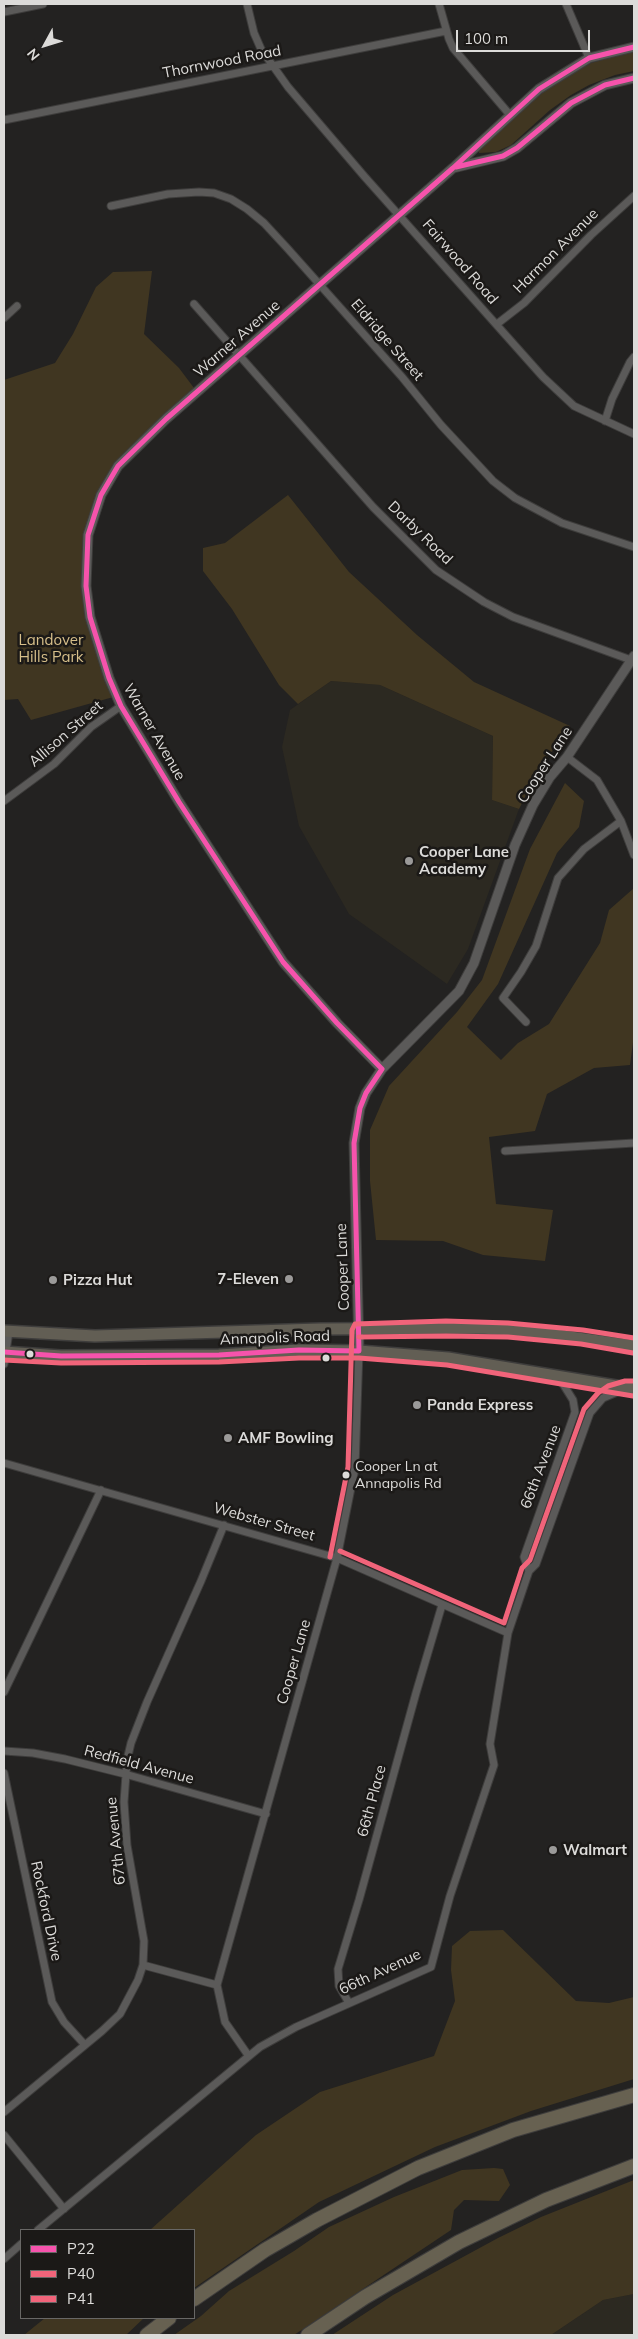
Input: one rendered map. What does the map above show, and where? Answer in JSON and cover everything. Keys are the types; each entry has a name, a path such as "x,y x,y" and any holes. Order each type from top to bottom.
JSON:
{"highway":[{"path":"195,2298 265,2250 317,2220 418,2168 513,2130 634,2095"},
{"path":"308,2335 365,2297 459,2242 546,2200 634,2166"},
{"path":"147,2335 168,2319"}],"main road":[{"name":"Annapolis Road","path":"6,1332 95,1336 320,1329 446,1328 508,1330 576,1337 634,1346"},
{"name":"Annapolis Road","path":"5,1356 219,1355 299,1350 359,1351 448,1358 631,1389"}],"street":[{"path":"4,12 43,4"},
{"name":"Fairwood Road","path":"247,4 254,33 271,66 358,169 497,324 560,394 574,406 634,434"},
{"path":"439,4 446,31 454,48 510,115"},
{"path":"566,4 589,58"},
{"name":"Thornwood Road","path":"4,120 446,31"},
{"name":"Warner Avenue","path":"382,1069 337,1024 283,962 179,802 121,706 109,678 90,616 86,586 88,534 95,509 108,481 130,452 546,84 589,58 634,47"},
{"name":"Warner Avenue","path":"453,168 503,156 517,148 571,103 606,85 634,78"},
{"name":"Eldridge Street","path":"111,206 187,192 214,193 232,199 264,224 396,371 441,425 493,480 515,498 562,522 634,547"},
{"name":"Harmon Avenue","path":"497,324 524,303 591,235 634,196"},
{"name":"Darby Road","path":"194,304 373,507 436,570 484,602 513,617 633,658"},
{"path":"4,318 17,306"},
{"path":"605,421 612,399 634,356"},
{"name":"Cooper Lane","path":"248,2056 225,2022 217,1985 337,1558 355,1468 359,1330 354,1143 360,1108 366,1093 382,1069 448,1004 463,985 484,936 519,837 534,805 550,777 567,757 633,658"},
{"name":"Allison Street","path":"4,801 54,764 91,727 121,706"},
{"path":"567,757 597,780 621,821 634,854"},
{"path":"526,1022 503,998 536,946 558,878 584,849 621,821"},
{"path":"505,1151 634,1143"},
{"path":"5,1356 6,1332"},
{"name":"66th Avenue","path":"530,1571 524,1557 537,1516 572,1424 574,1412 573,1400 557,1376"},
{"name":"66th Avenue","path":"39,2229 248,2056 296,2027 431,1967 450,1896 494,1765 490,1744 508,1633 530,1571 536,1564 590,1413 603,1398 631,1389"},
{"name":"Webster Street","path":"4,1464 337,1558 508,1633"},
{"path":"4,1692 101,1490"},
{"name":"67th Avenue","path":"4,2112 85,2046 120,2014 130,1999 143,1965 145,1952 142,1923 127,1838 124,1802 125,1774 131,1743 138,1723 224,1525"},
{"name":"66th Place","path":"349,2003 339,1986 338,1969 360,1900 442,1605"},
{"name":"Redfield Avenue","path":"4,1751 41,1755 125,1774 266,1814"},
{"name":"Rockford Drive","path":"4,1772 52,2002 64,2022 85,2046"},
{"path":"143,1965 217,1985"},
{"path":"4,2135 64,2209"},
{"path":"4,2259 20,2245"}],"shaded area":[{"name":"Cooper Lane Academy","path":"331,681 380,685 493,736 492,800 519,809 468,949 447,984 349,914 299,826 282,747 290,710"},
{"path":"634,2294 634,2335 551,2335 603,2300"}],"green space":[{"path":"634,51 634,71 615,75 589,85 550,110 511,145 496,152 479,153 478,147 546,89 591,63"},
{"name":"Landover Hills Park","path":"152,271 144,334 179,368 197,392 130,452 95,509 86,558 90,617 117,696 31,720 18,699 4,700 4,380 55,363 73,334 96,287 113,272"},
{"path":"288,495 349,572 417,635 474,682 570,726 539,770 519,809 492,800 493,736 380,685 331,681 298,704 279,685 232,609 203,571 203,548 225,543"},
{"path":"565,783 584,801 579,827 557,853 498,984 467,1027 501,1060 518,1043 549,1024 600,943 609,910 634,888 634,1035 630,1065 594,1068 547,1094 535,1131 489,1137 496,1204 553,1210 545,1261 483,1255 443,1241 376,1240 370,1181 370,1130 389,1086 457,1012 482,980 530,849"},
{"path":"503,1930 576,2001 609,2003 634,1997 634,2079 531,2111 435,2147 319,2202 195,2287 195,2229 151,2229 256,2135 320,2092 434,2056 455,2001 451,1970 452,1946 470,1931"},
{"path":"503,2169 510,2185 499,2201 464,2200 454,2210 451,2230 294,2335 174,2335 201,2316 229,2291 329,2227 394,2197 462,2170"},
{"path":"634,2180 634,2294 603,2300 551,2335 332,2335 393,2295 498,2238 541,2217"},
{"path":"44,2319 143,2319 126,2335 24,2335"}],"transit line":[{"name":"P22","path":"382,1069 337,1023 283,962 179,802 121,706 109,678 90,617 86,586 88,535 101,495 118,466 166,419 453,168 539,89 589,58 634,47"},
{"name":"P22","path":"456,167 503,156 517,148 571,103 605,85 634,78"},
{"name":"P22","path":"4,1352 61,1356 219,1355 299,1350 359,1351 354,1143 360,1108 366,1093 382,1069"},
{"name":"P41","path":"330,1557 348,1467 352,1330 355,1324 446,1321 508,1323 583,1330 634,1338"},
{"name":"P40","path":"359,1337 508,1337 581,1344 633,1353"},
{"name":"P40","path":"4,1360 61,1363 219,1362 299,1358 359,1358 447,1365 633,1396"},
{"name":"P41","path":"340,1551 504,1623 522,1568 530,1560 584,1409 598,1393 608,1386 625,1381 634,1381"}],"place":[{"name":"Cooper Lane Academy","path":"409,861"},
{"name":"7-Eleven","path":"289,1279"},
{"name":"Pizza Hut","path":"53,1280"},
{"name":"Panda Express","path":"417,1405"},
{"name":"AMF Bowling","path":"228,1438"},
{"name":"Cooper Ln at Annapolis Rd","path":"346,1475"},
{"name":"Walmart","path":"553,1850"}]}
